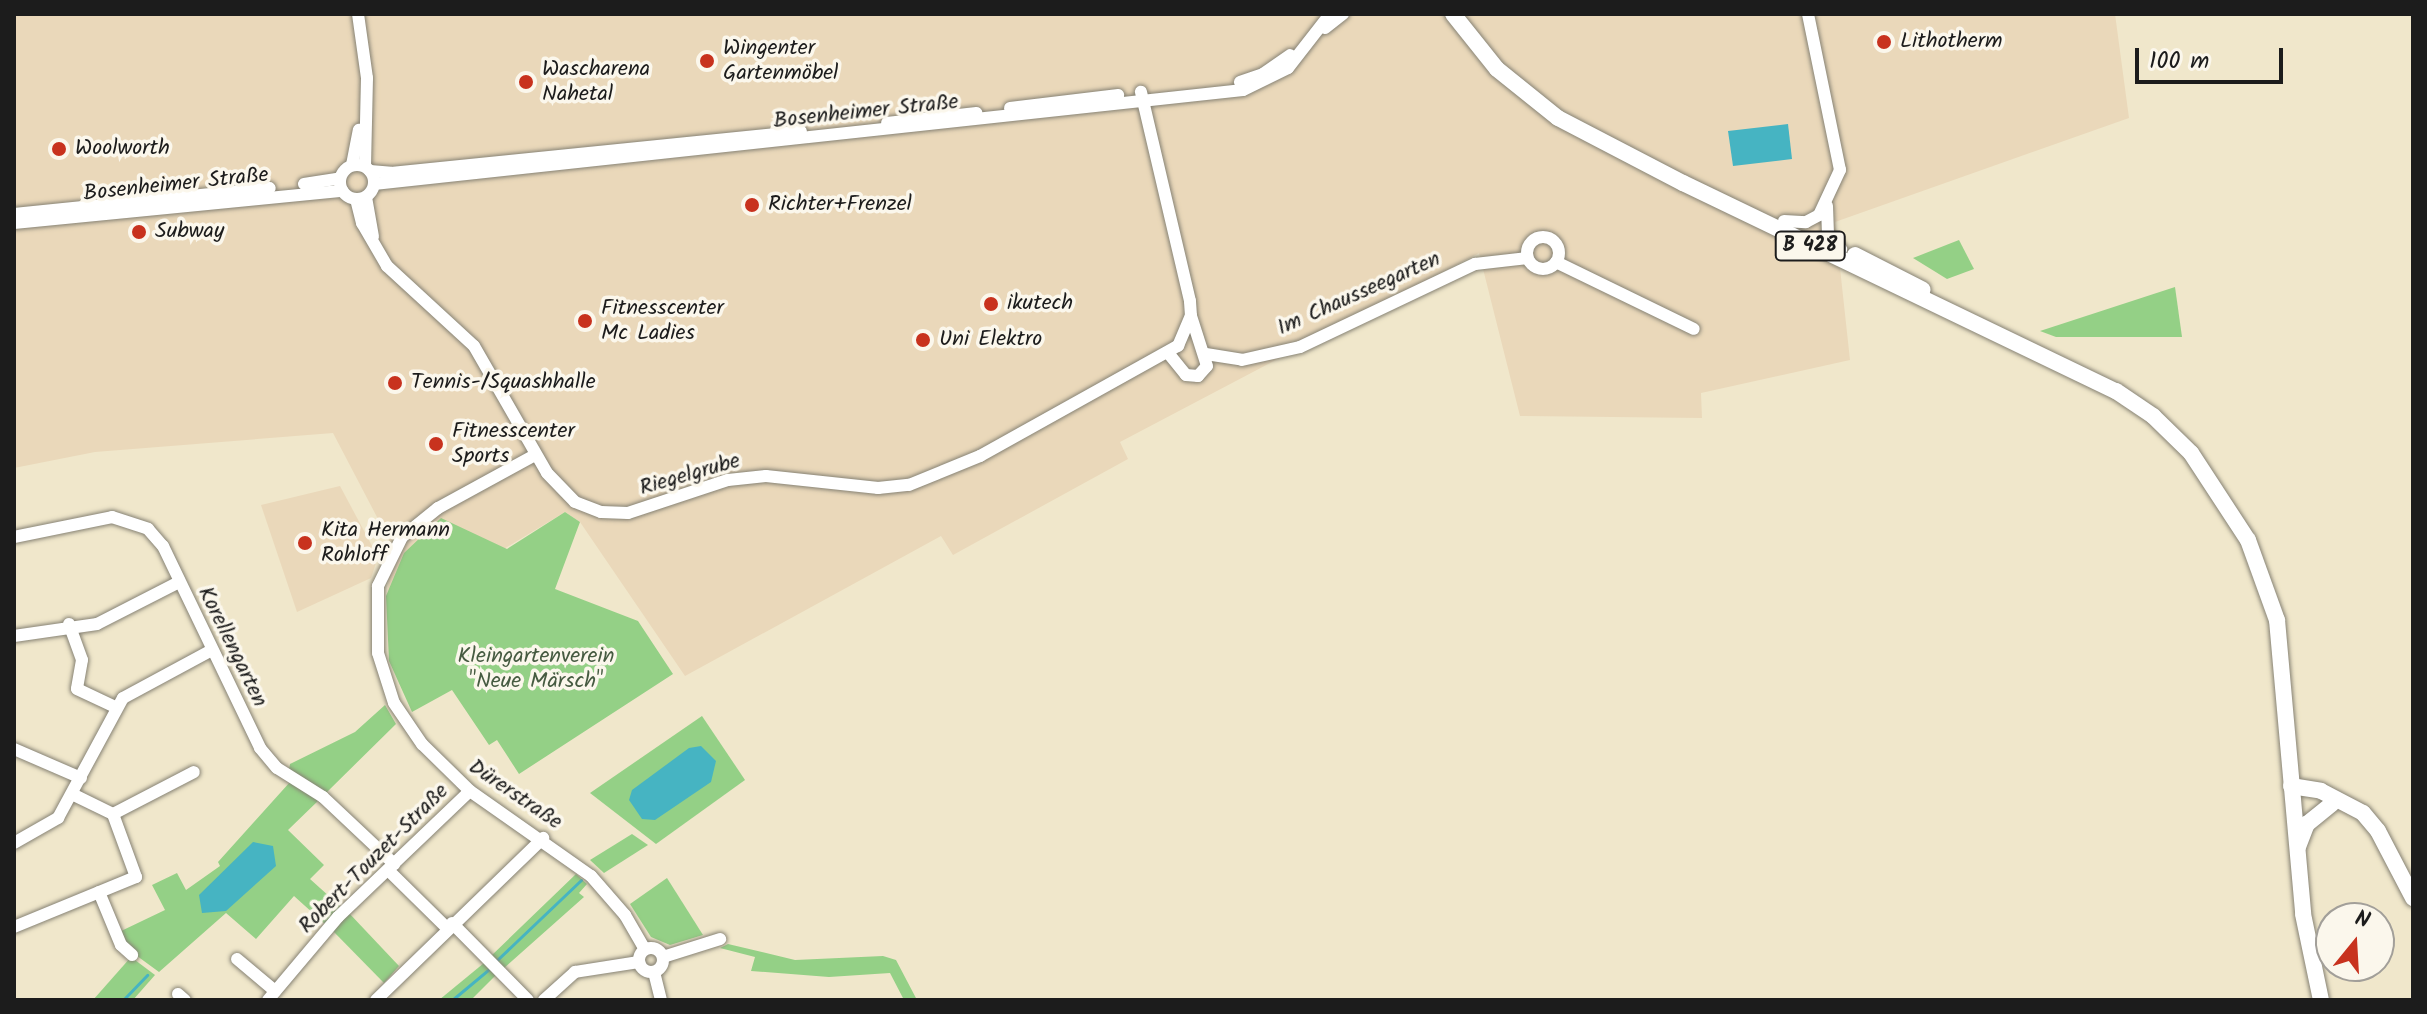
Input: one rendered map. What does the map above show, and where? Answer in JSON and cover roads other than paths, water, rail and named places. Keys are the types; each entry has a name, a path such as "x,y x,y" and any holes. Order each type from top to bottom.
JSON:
{"main road":[{"name":"B 428","path":"1453,14 1497,69 1541,107 2141,406 2179,439 2221,491 2248,540 2277,620 2296,852 2321,1000"},
{"name":"B 428","path":"1639,158 1686,173 1841,249 1985,327"},
{"path":"2291,786 2303,797 2354,807"},
{"path":"2291,786 2321,791 2354,807 2378,831 2413,898"},
{"path":"2296,852 2307,824 2332,804"}],"street":[{"path":"358,14 366,99 362,167 374,184 361,198 341,184 362,167"},
{"name":"Bosenheimer Straße","path":"374,184 1246,82 1293,53 1320,14"},
{"name":"Bosenheimer Straße","path":"362,167 561,157 1141,96 1257,87 1288,68 1330,14"},
{"path":"1316,35 1343,14"},
{"path":"1441,14 1468,33"},
{"path":"1808,14 1839,156 1838,179 1828,204 1826,227 1841,249"},
{"path":"1141,96 1191,316 1206,354 1207,366 1198,376 1186,375 1169,354 1191,316"},
{"name":"Bosenheimer Straße","path":"14,214 341,184"},
{"name":"Bosenheimer Straße","path":"14,223 341,184"},
{"name":"Riegelgrube","path":"361,198 374,239 387,266 407,289 474,346 535,455 562,493 601,512 628,513 728,480 766,476 878,488 909,485 980,456 1169,354"},
{"path":"1784,221 1813,221 1828,204"},
{"name":"Im Chausseegarten","path":"1528,258 1533,241 1546,238 1559,249 1556,262"},
{"name":"Im Chausseegarten","path":"1206,354 1242,360 1300,347 1475,264 1528,258 1542,269 1556,262"},
{"name":"Im Chausseegarten","path":"1556,262 1694,329"},
{"name":"Dürerstraße","path":"535,455 421,521 394,548 378,586 374,626 394,703 422,744 470,791 543,838 605,890 645,949"},
{"name":"Korellengarten","path":"14,537 98,519 124,519 158,540 210,651 269,761 323,797 449,926 528,1000"},
{"path":"14,636 69,624 97,624 179,582"},
{"path":"69,624 82,660 77,689 115,707"},
{"path":"14,843 43,830 74,795 115,707 132,690 210,651"},
{"path":"14,749 81,778"},
{"path":"113,814 194,772"},
{"name":"Robert-Touzet-Straße","path":"237,959 272,996 338,917 470,791"},
{"path":"14,927 136,877 113,814 74,795"},
{"path":"376,1000 543,838"},
{"path":"99,892 121,945 132,955"},
{"path":"654,972 663,957 720,939"},
{"path":"639,962 645,949 656,949 663,957"},
{"path":"544,1000 575,972 639,962 654,972 661,1000"}],"water":[{"path":"1788,124 1792,159 1733,166 1728,131"},
{"path":"701,746 716,761 711,782 655,820 642,819 629,800 632,790 689,748"},
{"path":"253,842 273,846 276,866 226,911 202,913 199,895"}],"waterway":[{"path":"497,960 581,880"},
{"path":"452,1000 488,970"},
{"path":"123,1000 147,975"}],"place":[{"name":"Lithotherm","path":"1884,42"},
{"name":"Wingenter Gartenmöbel","path":"707,61"},
{"name":"Wascharena Nahetal","path":"526,82"},
{"name":"Woolworth","path":"59,149"},
{"name":"Richter+Frenzel","path":"752,205"},
{"name":"Subway","path":"139,232"},
{"name":"ikutech","path":"991,304"},
{"name":"Fitnesscenter Mc Ladies","path":"585,321"},
{"name":"Uni Elektro","path":"923,340"},
{"name":"Tennis-/Squashhalle","path":"395,383"},
{"name":"Fitnesscenter Sports","path":"436,444"},
{"name":"Kita Hermann Rohloff","path":"305,543"}],"park label":[{"name":"Kleingartenverein \"Neue Märsch\"","path":"536,668"}]}
